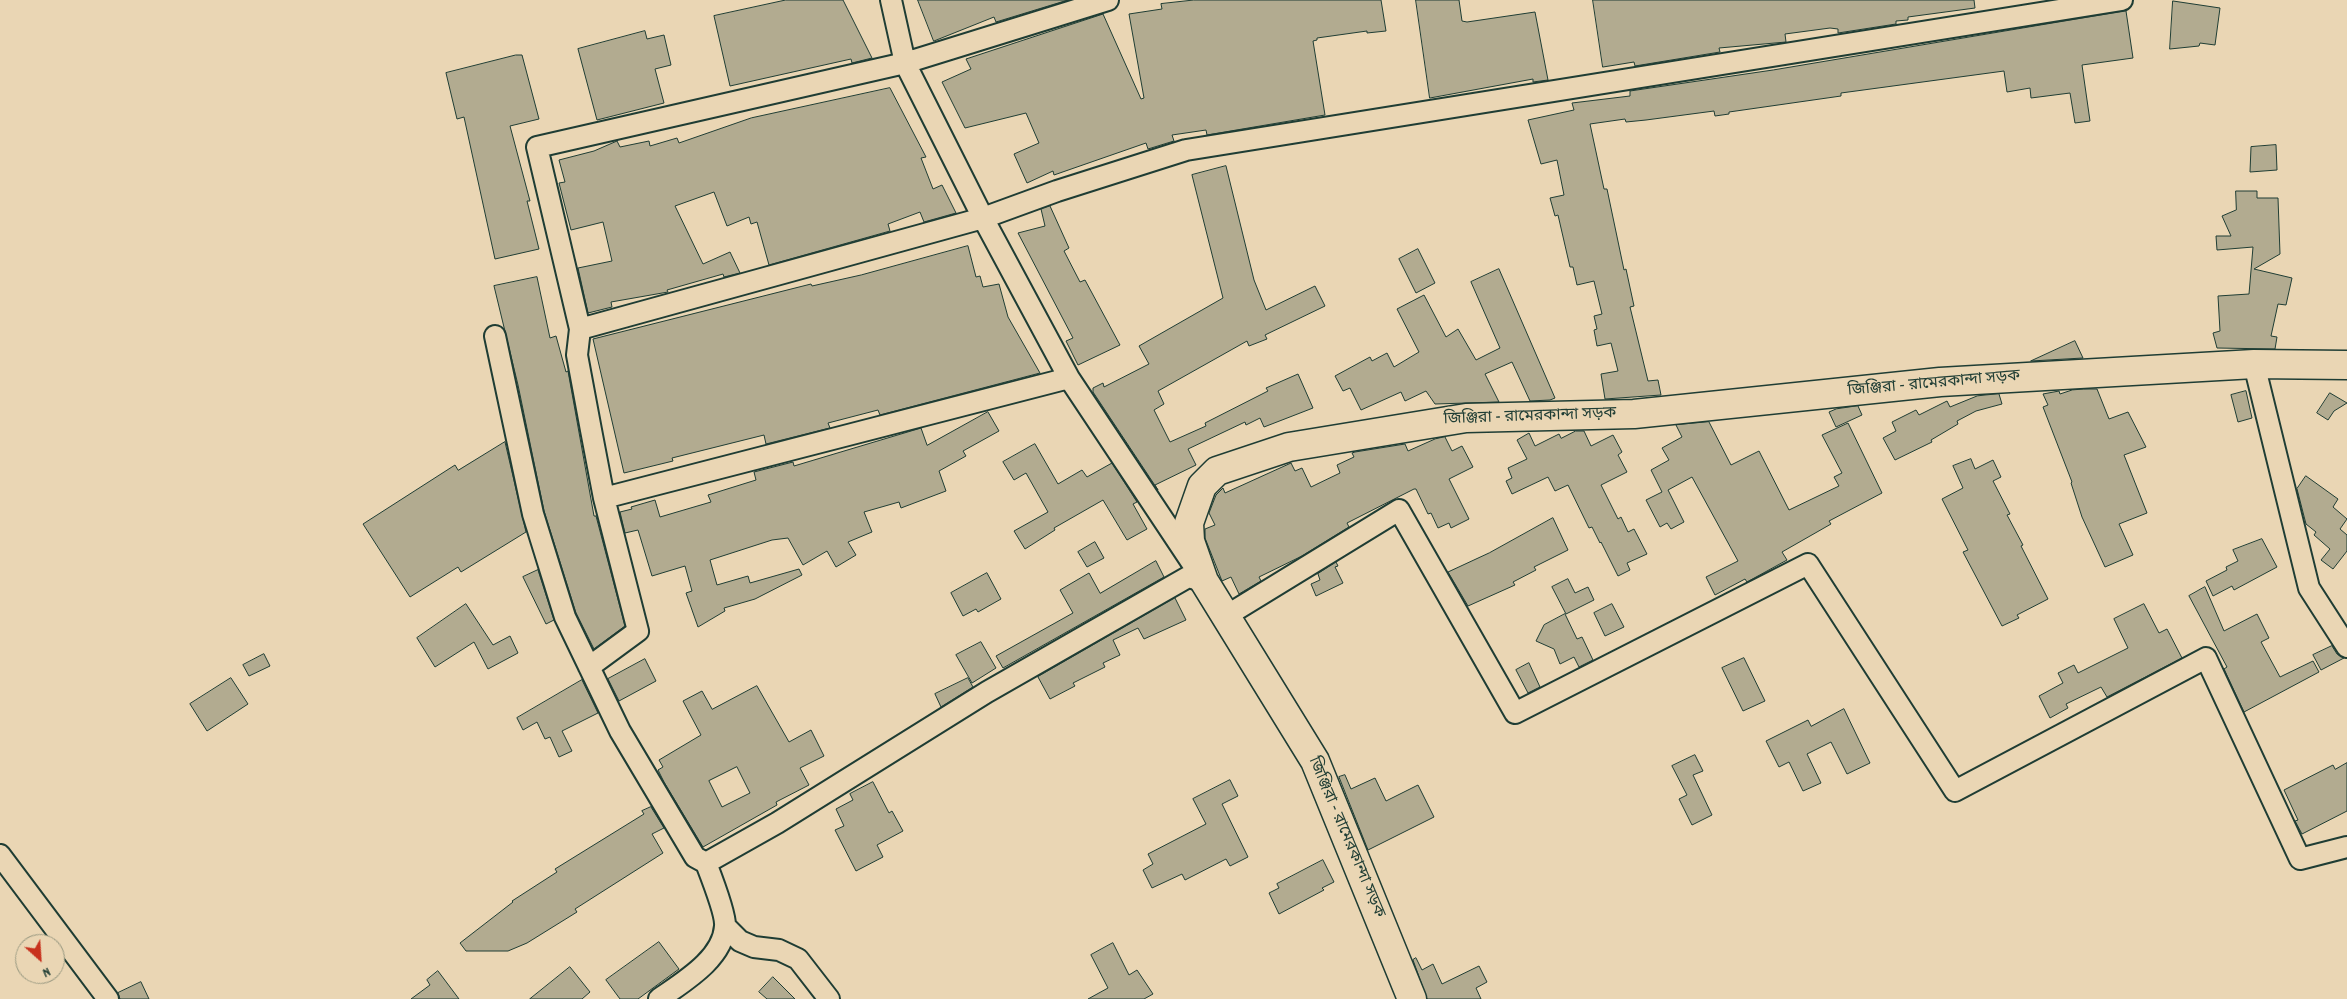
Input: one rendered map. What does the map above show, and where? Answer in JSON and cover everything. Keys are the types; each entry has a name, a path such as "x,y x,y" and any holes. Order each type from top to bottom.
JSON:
{"main road":[{"name":"জিঞ্জিরা - রামেরকান্দা সড়ক","path":"1412,999 1315,761 1204,581 1190,541 1189,522 1202,486 1217,471 1289,447 1466,418 1634,414 1940,382 2254,364 2347,365"}],"street":[{"path":"891,0 905,63 983,218 1068,378 1204,581"},
{"path":"589,667 638,631 604,498 577,354 580,329 537,147 905,63 1108,0"},
{"path":"580,329 983,218 1057,191 1186,150 2122,0"},
{"path":"495,336 533,514 565,616 620,731 695,857 706,863 725,926 740,941 754,947 779,950 798,959 829,999"},
{"path":"2254,364 2309,588 2347,648"},
{"path":"604,498 1068,378"},
{"path":"1226,616 1399,510 1515,713 1808,564 1955,791 2206,658 2300,859 2347,847"},
{"path":"706,863 777,823 987,692 1188,577 1204,581"},
{"path":"0,854 108,999"},
{"path":"660,999 686,980 717,951 725,926"}],"building":[{"path":"786,0 843,0 872,58 852,63 851,59 730,86 714,16"},
{"path":"918,0 1068,0 996,22 994,17 934,41"},
{"path":"1194,0 1381,0 1386,31 1367,33 1367,31 1317,38 1317,40 1313,41 1325,115 1207,135 1206,130 1172,135 1174,141 1148,149 1146,143 1054,175 1053,171 1027,183 1014,154 1039,143 1026,113 965,128 942,82 971,69 966,59 1103,14 1141,99 1144,98 1129,14 1162,9 1161,4"},
{"path":"1416,0 1459,0 1462,21 1467,22 1535,12 1548,80 1533,82 1533,79 1430,98"},
{"path":"1593,0 1974,0 1975,8 1908,17 1908,20 1896,21 1896,24 1838,33 1838,29 1830,28 1785,34 1786,42 1719,48 1720,52 1635,66 1634,62 1603,67"},
{"path":"2173,1 2220,8 2215,45 2200,43 2199,46 2170,49"},
{"path":"2126,11 2133,58 2082,65 2090,121 2075,123 2070,93 2031,98 2030,88 2007,92 2004,71 1841,93 1841,96 1729,112 1729,114 1715,116 1714,111 1646,120 1626,122 1625,119 1590,124 1604,189 1607,189 1624,270 1626,269 1634,306 1630,307 1648,381 1658,380 1661,395 1605,399 1601,374 1618,371 1611,343 1597,346 1594,330 1597,329 1594,316 1602,314 1594,281 1577,285 1573,267 1570,267 1558,215 1555,216 1550,198 1564,195 1557,160 1541,164 1528,120 1574,110 1572,103 1630,96 1630,91 1773,70"},
{"path":"645,31 647,39 664,35 671,65 655,69 664,103 597,120 578,49"},
{"path":"522,55 539,119 510,126 530,201 527,201 539,249 495,259 464,117 457,119 446,73"},
{"path":"890,88 926,157 921,158 933,189 942,185 956,213 924,222 920,212 888,224 890,231 769,265 757,222 751,224 749,217 727,226 714,192 675,206 703,264 730,252 740,273 724,277 723,274 667,290 668,292 611,302 612,307 588,313 578,268 612,261 603,222 571,230 559,183 565,182 559,160 594,151 617,141 620,147 649,141 650,146 677,138 679,143 751,118"},
{"path":"2276,145 2277,170 2250,172 2251,147"},
{"path":"1226,166 1254,280 1266,310 1315,286 1325,306 1265,335 1267,339 1249,346 1247,341 1158,391 1164,404 1154,410 1170,442 1206,426 1205,423 1268,391 1266,388 1298,374 1313,408 1264,427 1260,418 1246,425 1245,422 1188,449 1196,465 1155,485 1158,490 1093,392 1093,388 1103,383 1104,387 1149,364 1139,346 1223,298 1192,175"},
{"path":"2236,191 2257,191 2257,198 2278,198 2280,254 2254,269 2292,278 2286,305 2278,304 2271,336 2277,337 2275,349 2217,348 2213,333 2220,331 2218,296 2249,294 2253,247 2217,250 2216,236 2231,236 2222,216 2236,210"},
{"path":"1050,206 1069,248 1064,251 1080,282 1085,280 1120,345 1078,365 1066,341 1073,338 1018,233 1045,226 1041,209"},
{"path":"968,246 976,277 980,276 983,287 999,284 1008,317 1040,373 880,415 878,410 828,423 830,428 766,444 764,435 672,458 673,461 624,473 593,339 811,284 812,286 861,275"},
{"path":"1418,249 1435,283 1416,293 1399,259"},
{"path":"1499,269 1555,398 1530,401 1512,362 1485,374 1499,402 1435,404 1426,391 1405,401 1401,392 1361,410 1350,388 1343,391 1335,376 1370,357 1372,361 1387,353 1394,367 1419,352 1397,309 1424,295 1446,337 1458,329 1476,360 1500,348 1471,282"},
{"path":"537,277 550,338 556,336 566,372 568,371 594,516 596,516 625,626 594,649 576,613 544,511 518,385 494,286"},
{"path":"2075,341 2083,358 2031,361"},
{"path":"2084,389 2097,389 2109,419 2128,412 2146,447 2124,455 2147,513 2119,524 2133,555 2105,567 2082,517 2072,482 2043,407 2048,405 2043,394 2059,391 2060,394"},
{"path":"2246,391 2252,418 2238,422 2231,395"},
{"path":"2330,393 2347,403 2334,411 2328,420 2317,413"},
{"path":"1999,394 2002,404 1976,411 1957,421 1958,424 1931,440 1932,442 1895,460 1883,438 1896,431 1892,422 1916,410 1919,415 1947,401 1950,407 1977,396"},
{"path":"1858,406 1862,415 1836,427 1829,412 1836,409"},
{"path":"988,412 999,431 963,451 966,456 939,471 946,491 901,508 899,502 864,512 872,532 848,542 856,555 836,567 827,551 803,565 788,538 772,540 710,560 717,585 748,576 750,583 799,569 802,575 755,599 724,608 725,611 698,627 686,593 692,591 685,566 652,576 638,530 625,533 620,512 632,509 631,507 655,500 660,517 711,502 708,495 756,480 754,472 793,462 794,466 921,428 927,445"},
{"path":"1709,422 1731,465 1759,451 1789,510 1839,486 1834,477 1842,473 1822,435 1848,423 1882,493 1829,521 1831,524 1782,552 1787,560 1747,582 1745,579 1715,595 1706,577 1738,561 1692,477 1668,490 1684,522 1671,529 1667,523 1660,527 1646,500 1662,492 1651,470 1669,460 1662,448 1682,437 1676,425"},
{"path":"1576,431 1584,431 1591,446 1613,435 1622,452 1618,455 1627,472 1601,485 1618,519 1621,517 1628,532 1634,529 1647,554 1627,563 1630,570 1618,576 1592,527 1589,528 1568,485 1555,491 1548,477 1512,494 1506,481 1512,478 1508,468 1527,459 1517,440 1529,433 1535,446 1559,434 1561,438"},
{"path":"1445,437 1452,451 1462,446 1473,467 1449,479 1469,519 1451,528 1449,523 1438,528 1431,513 1428,514 1416,489 1414,489 1347,523 1349,527 1302,556 1259,577 1261,581 1239,594 1231,577 1222,581 1205,538 1205,529 1215,525 1209,513 1216,495 1223,488 1225,493 1291,463 1295,471 1302,468 1311,487 1340,473 1337,465 1354,457 1352,453 1405,444 1408,451 1435,439"},
{"path":"505,442 526,532 461,572 458,567 410,597 363,524 455,465 458,470"},
{"path":"1035,444 1058,484 1082,470 1087,477 1112,463 1137,502 1133,504 1147,529 1127,540 1103,500 1054,528 1055,530 1025,549 1014,531 1048,512 1026,473 1014,480 1003,462"},
{"path":"1971,459 1975,469 1993,460 2001,477 1993,481 2010,514 2007,515 2023,545 2021,546 2048,599 2017,615 2019,618 2002,626 1963,552 1968,550 1942,499 1963,488 1953,466"},
{"path":"2306,476 2338,499 2333,507 2347,519 2340,529 2347,535 2347,551 2333,569 2321,560 2330,549 2314,535 2316,532 2306,524 2297,489"},
{"path":"1553,518 1568,550 1534,567 1536,570 1513,582 1515,585 1468,606 1448,572 1489,553"},
{"path":"2262,539 2277,567 2234,590 2232,586 2213,596 2206,581 2227,570 2226,567 2238,561 2233,550"},
{"path":"1095,542 1104,558 1087,567 1078,552"},
{"path":"1156,561 1164,577 1003,668 996,656 1073,613 1060,590 1089,573 1100,593"},
{"path":"1336,562 1338,566 1335,567 1343,583 1316,596 1311,584 1320,580 1318,574"},
{"path":"538,570 554,620 546,624 523,577"},
{"path":"987,573 1001,599 978,612 976,609 963,616 951,593"},
{"path":"1568,579 1575,593 1588,587 1594,600 1566,614 1552,587"},
{"path":"2205,587 2224,631 2257,614 2269,638 2261,642 2280,677 2313,661 2319,672 2244,712 2224,669 2227,667 2189,596"},
{"path":"1175,598 1186,620 1144,639 1138,628 1113,640 1120,655 1103,663 1105,667 1073,683 1075,686 1050,699 1038,677"},
{"path":"466,604 493,645 510,636 518,653 488,669 474,642 435,667 417,638"},
{"path":"1612,604 1624,627 1605,636 1594,613"},
{"path":"2144,604 2159,633 2167,629 2182,658 2107,697 2101,687 2066,704 2068,708 2050,718 2039,696 2063,683 2058,673 2074,665 2078,673 2128,648 2114,619"},
{"path":"1565,614 1577,639 1582,637 1593,660 1579,667 1574,657 1560,664 1554,649 1536,641 1544,625"},
{"path":"981,642 996,668 972,683 956,655"},
{"path":"2332,646 2337,654 2344,658 2321,670 2313,655"},
{"path":"264,654 270,666 249,676 243,665"},
{"path":"1744,658 1765,701 1743,711 1722,668"},
{"path":"645,659 656,681 619,701 608,679"},
{"path":"1529,663 1540,687 1528,693 1516,670"},
{"path":"231,678 248,704 207,731 190,704"},
{"path":"968,678 973,687 941,707 935,694"},
{"path":"582,680 598,713 562,731 572,751 559,757 550,737 545,739 537,722 523,730 517,718"},
{"path":"757,686 789,742 811,730 824,756 800,768 809,785 776,802 777,805 703,847 658,770 663,767 659,760 701,735 683,701 702,691 712,709","holes":["737,767 750,793 722,807 709,781"]},
{"path":"1844,709 1870,763 1847,774 1831,742 1807,754 1821,783 1803,791 1789,762 1779,767 1766,741 1808,720 1811,726"},
{"path":"1695,755 1703,771 1693,775 1712,815 1692,825 1679,799 1687,795 1672,766"},
{"path":"2347,763 2347,811 2302,834 2295,821 2298,820 2284,790 2333,765 2335,769"},
{"path":"1345,775 1351,789 1375,778 1386,801 1418,785 1434,817 1368,850 1339,777"},
{"path":"1230,780 1238,796 1222,804 1248,857 1230,866 1226,859 1185,880 1182,874 1152,888 1143,870 1153,864 1148,854 1206,824 1193,799"},
{"path":"873,782 889,813 892,811 903,831 877,845 883,857 856,871 835,830 844,826 836,809 853,800 850,794"},
{"path":"651,807 664,828 652,834 663,853 575,909 577,912 527,943 508,951 466,951 460,943 512,901 557,872 555,869 644,814 642,811"},
{"path":"1323,860 1334,882 1322,888 1324,890 1279,914 1269,893 1279,888 1277,884"},
{"path":"659,942 679,969 638,999 620,999 606,980"},
{"path":"1113,943 1129,975 1137,970 1153,994 1144,999 1088,999 1108,988 1091,955"},
{"path":"1416,958 1422,970 1433,964 1442,984 1479,966 1487,982 1476,988 1481,999 1427,999 1413,960"},
{"path":"570,967 590,992 582,999 530,999"},
{"path":"438,971 459,999 411,999 430,985 427,980"},
{"path":"773,977 795,999 767,999 759,992"},
{"path":"141,982 149,999 120,999 118,993"}]}
